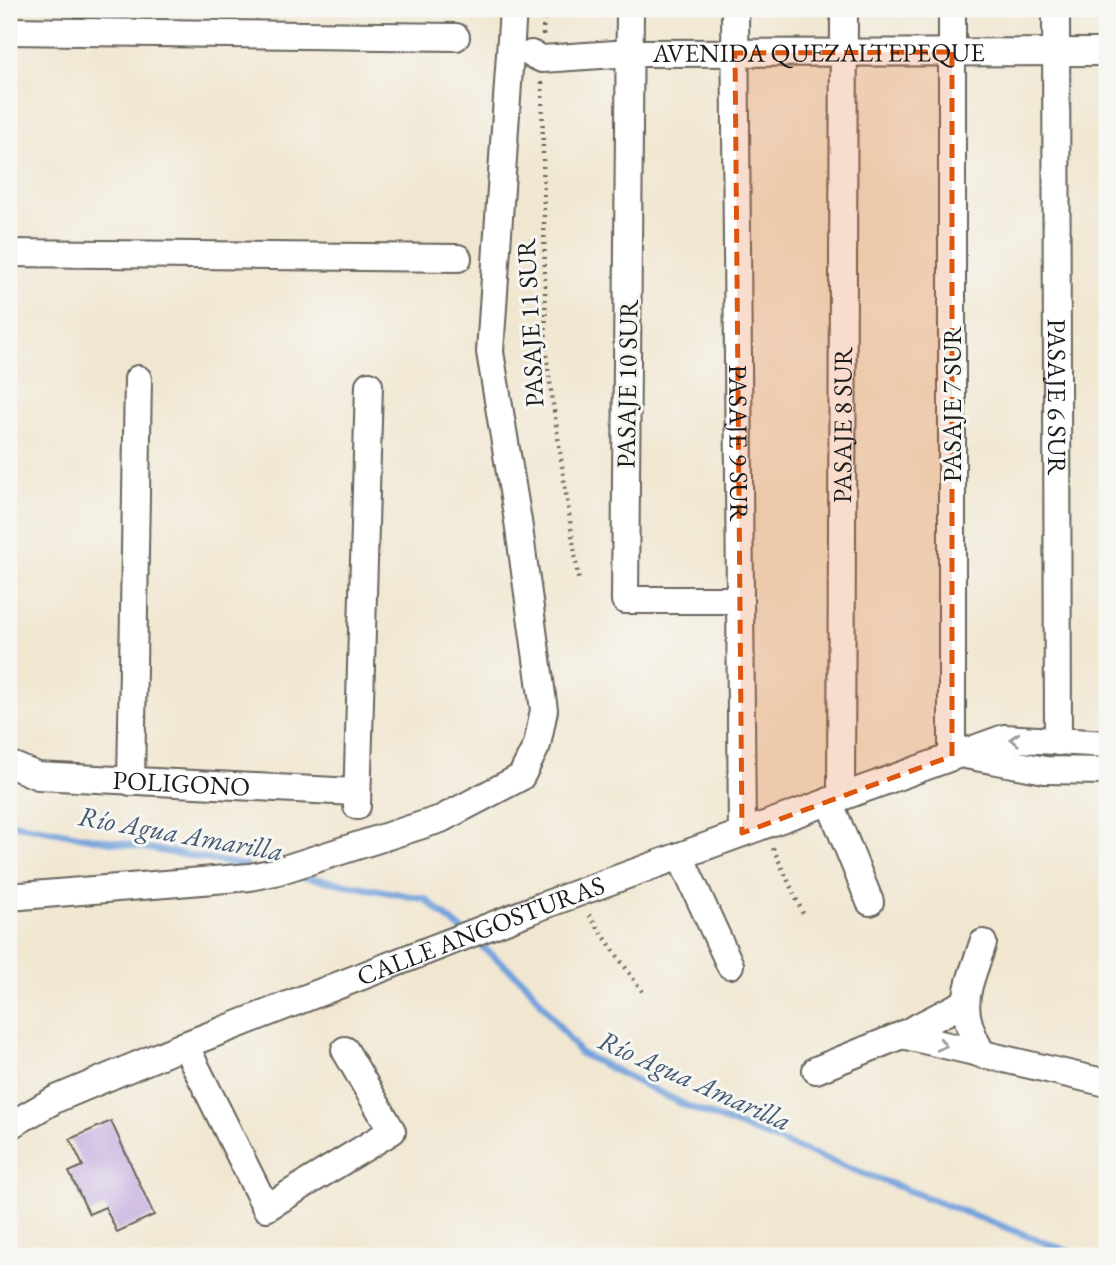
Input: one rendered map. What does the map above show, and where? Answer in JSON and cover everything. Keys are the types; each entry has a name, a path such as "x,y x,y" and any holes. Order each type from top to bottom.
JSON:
{"street":[{"path":"9,897 250,877 275,872 441,819 521,777 537,745 544,710 518,521 490,352 513,9"},
{"path":"630,9 630,53"},
{"name":"PASAJE 9 SUR","path":"735,9 740,600 752,829"},
{"name":"PASAJE 8 SUR","path":"835,799 844,9"},
{"name":"PASAJE 7 SUR","path":"952,9 956,755"},
{"name":"PASAJE 6 SUR","path":"1056,9 1058,742"},
{"path":"9,31 456,37"},
{"name":"AVENIDA QUEZALTEPEQUE","path":"536,57 630,53 1107,52"},
{"name":"PASAJE 10 SUR","path":"630,53 625,600 740,600"},
{"path":"9,253 458,258"},
{"path":"131,782 138,379"},
{"name":"POLIGONO","path":"9,764 38,776 356,799 369,385"},
{"name":"CALLE ANGOSTURAS","path":"9,1126 56,1099 185,1045 575,894 1004,738 1107,744"},
{"path":"956,755 1045,770 1107,771"},
{"path":"835,799 870,901"},
{"path":"680,856 730,964"},
{"path":"982,1055 975,1042 964,1003 983,943"},
{"path":"816,1070 902,1035 964,1003"},
{"path":"902,1035 1107,1082"},
{"path":"185,1045 265,1208 392,1131 345,1050"}],"path":[{"name":"PASAJE 11 SUR","path":"536,57 546,355 579,583"},
{"path":"752,829 805,918"},
{"path":"575,894 645,994"}],"highlighted area":[{"path":"952,52 952,756 742,833 735,53"}],"building":[{"path":"111,1121 154,1215 117,1232 105,1207 89,1214 69,1172 83,1166 70,1139"}],"waterway":[{"name":"Río Agua Amarilla","path":"9,823 246,866"},
{"name":"Río Agua Amarilla","path":"295,875 425,899 462,930"},
{"name":"Río Agua Amarilla","path":"474,940 526,983 580,1053 687,1106 1080,1256"}]}
